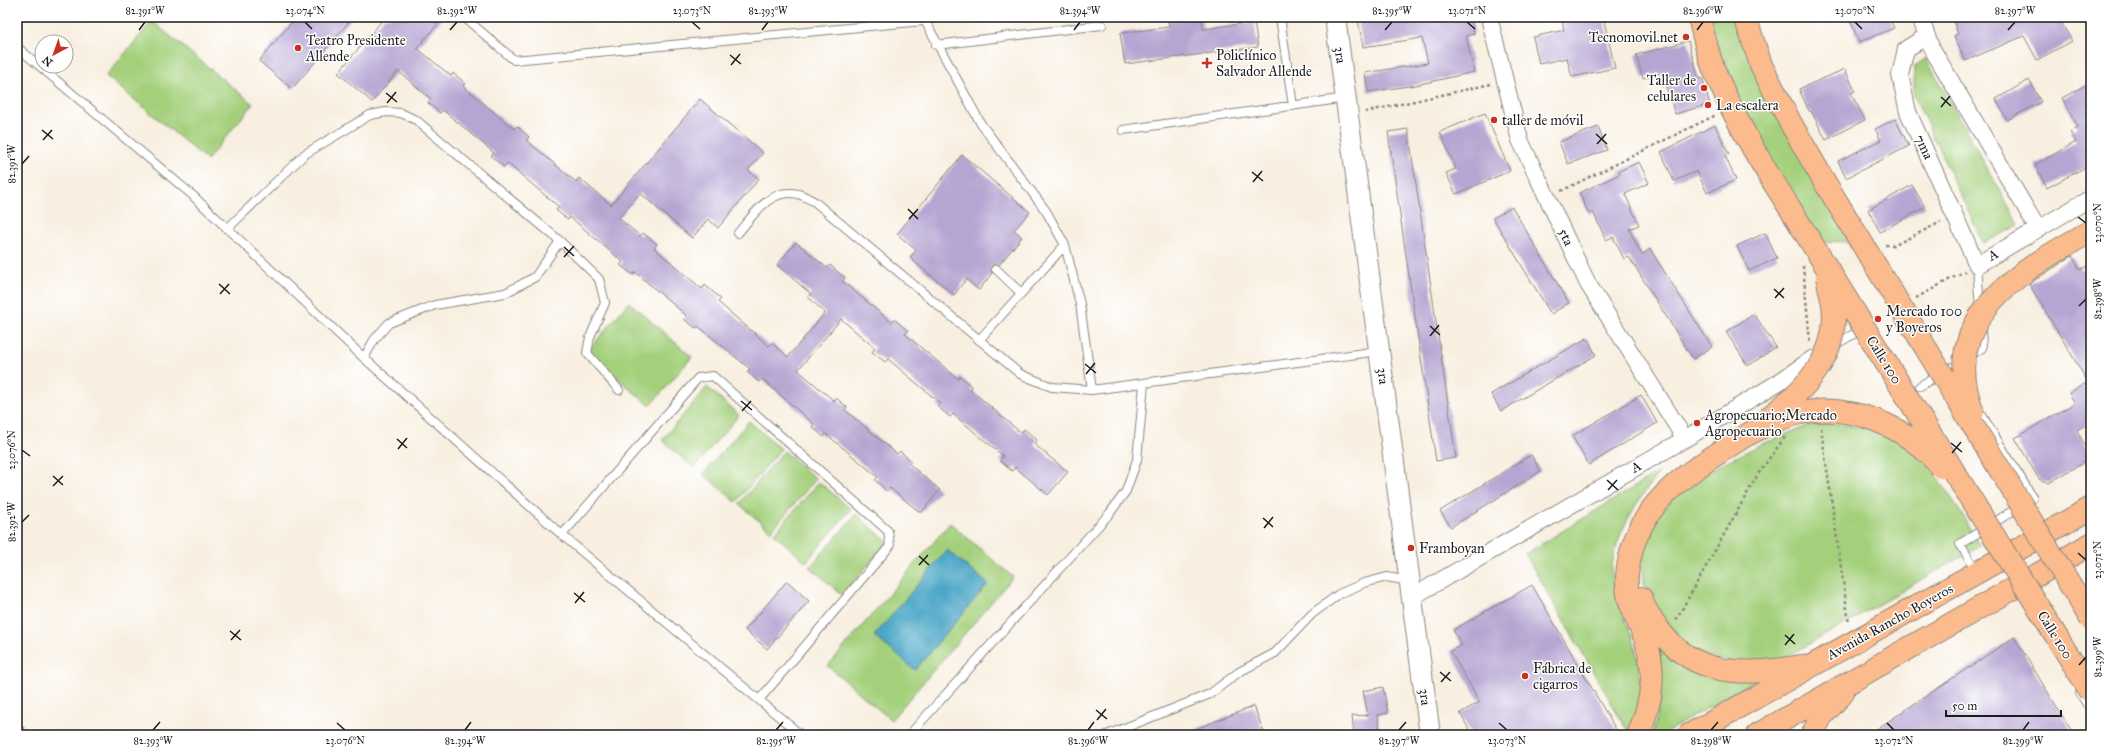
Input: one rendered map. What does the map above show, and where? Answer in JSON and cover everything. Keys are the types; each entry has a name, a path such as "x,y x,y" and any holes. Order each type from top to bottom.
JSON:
{"highway":[{"name":"Calle 100","path":"1699,17 1712,66 1731,109 1757,158 1786,202 1813,261 1982,518 2083,688"},
{"path":"1745,17 1761,66 1790,122 2014,496 2091,619"},
{"path":"2014,496 1977,422 1969,401 1963,368 1967,344 1982,312 2000,292 2041,259 2091,231"},
{"path":"1638,735 1647,712 1653,684 1652,660 1628,593 1627,569 1632,550 1647,514 1680,480 1743,437 1797,394 1822,365 1830,342 1833,324 1833,305 1813,261"},
{"path":"1743,437 1779,419 1814,411 1837,412 1884,423 1911,438 1936,461 1982,518"},
{"name":"Avenida Rancho Boyeros","path":"1689,735 1847,639 1978,573 2091,508"},
{"path":"1756,735 1892,657 2017,591 2091,544"},
{"path":"1632,550 1637,588 1650,617 1666,638 1686,657 1700,664 1733,671 1758,672 1801,666 1818,661 1847,639"},
{"path":"2063,561 2091,553"},
{"path":"1812,735 1821,717 1838,697 1892,657"}],"street":[{"name":"3ra","path":"1335,17 1430,735"},
{"name":"5ta","path":"1489,17 1520,140 1588,284 1685,439"},
{"path":"1920,17 1935,54 2038,229"},
{"name":"7ma","path":"1927,36 1906,49 1900,75 1901,82 1908,112 1977,265"},
{"name":"A","path":"1977,265 2091,198"},
{"name":"A","path":"1410,589 1685,439 1779,382 1812,359"}],"lane":[{"path":"464,17 514,60 923,19 981,124 1046,211 1064,244 1080,304 1092,390"},
{"path":"1280,17 1292,106"},
{"path":"936,45 1102,25"},
{"path":"17,47 228,228 364,358 562,535 802,735"},
{"path":"1123,130 1292,106 1347,107"},
{"path":"228,228 305,154 370,115 386,112 401,113 416,120 560,241 599,279 605,303 590,337 587,353 619,390"},
{"path":"738,233 767,200 780,193 797,194 815,202 1020,374 1052,387 1092,390 1380,351"},
{"path":"364,358 374,340 389,323 435,305 505,293 535,277 560,241"},
{"path":"979,340 1064,244"},
{"name":"A","path":"1952,367 1982,348 1977,265"},
{"path":"996,269 1022,293"},
{"name":"A","path":"1812,359 1857,332"},
{"path":"1920,386 1952,367 2033,498 1960,544 1978,573"},
{"path":"562,535 698,378 713,376 888,530 890,546 759,700"},
{"path":"909,735 1110,513 1126,491 1137,460 1144,384"},
{"path":"1107,735 1210,694 1239,672 1275,652 1312,614 1339,594 1364,583 1387,577 1410,589"},
{"path":"2036,621 2048,639"},
{"path":"2083,688 2091,711"}],"path":[{"path":"1347,107 1505,80"},
{"path":"1548,197 1721,112"},
{"path":"1812,359 1813,261"},
{"path":"1821,424 1847,639"},
{"path":"1666,638 1758,474 1789,430"},
{"path":"17,724 33,735"}],"green space":[{"path":"1707,17 1736,17 1850,242 1820,241 1765,154 1720,61"},
{"path":"152,21 253,104 207,160 106,76"},
{"path":"1926,58 2019,225 1983,243 1914,96 1914,67"},
{"path":"629,302 692,357 650,406 587,352"},
{"path":"707,387 739,415 694,468 662,440"},
{"path":"749,421 781,449 736,502 703,474"},
{"path":"1830,423 1849,425 1880,433 1908,447 1930,468 1939,480 1957,506 1980,546 1780,661 1747,665 1699,655 1670,632 1650,600 1644,585 1642,554 1647,535 1654,519 1686,486 1721,464 1762,444 1808,426"},
{"path":"784,451 816,479 771,531 739,504"},
{"path":"1659,472 1639,501 1621,532 1614,555 1612,568 1615,592 1633,639 1640,674 1640,697 1630,735 1525,554"},
{"path":"819,482 851,509 806,562 774,534"},
{"path":"856,514 888,542 842,595 810,567"},
{"path":"950,523 1013,577 891,720 828,666"},
{"path":"1659,644 1752,681 1662,735 1652,735 1661,698"}],"water":[{"path":"947,550 988,584 915,670 874,636"}],"building":[{"name":"Teatro Presidente Allende","path":"296,17 353,17 292,89 259,61"},
{"path":"385,17 444,17 417,48 451,76 453,73 465,83 463,86 514,129 517,126 529,137 526,140 576,182 579,178 611,205 700,99 763,153 748,170 759,179 718,228 708,219 692,238 640,193 619,218 640,236 643,233 657,244 654,248 702,289 705,285 721,299 718,302 769,346 772,343 788,357 825,313 808,297 811,294 777,265 796,242 827,268 830,265 845,278 842,281 891,322 894,319 908,331 905,334 958,379 960,376 972,387 970,389 1021,433 1024,429 1037,440 1034,444 1068,472 1048,495 1015,467 1012,471 1000,461 1003,456 953,414 950,417 937,406 940,403 888,359 885,362 872,352 875,348 841,319 798,370 834,401 836,398 847,407 845,410 897,454 900,451 911,461 908,463 940,490 921,513 890,488 887,491 875,480 878,477 826,434 824,437 812,427 814,424 762,379 759,382 747,372 750,369 698,326 696,328 684,319 687,316 635,272 633,275 620,265 623,262 570,217 568,220 556,210 559,207 507,163 504,167 491,156 494,153 443,110 440,113 428,103 431,99 398,71 372,102 338,73"},
{"path":"1168,17 1202,17 1203,29 1254,22 1258,47 1125,64 1120,33 1169,27"},
{"path":"1374,17 1471,17 1474,34 1466,36 1474,72 1416,85 1368,92 1365,73 1428,63 1422,38 1363,47 1358,19"},
{"path":"1561,17 1603,17 1615,68 1572,77 1567,58 1539,64 1533,37 1564,30"},
{"path":"1849,17 1889,17 1894,28 1859,42"},
{"path":"1952,17 2058,17 2072,41 2037,60 2024,36 1965,61 1954,36 1958,34"},
{"path":"1688,41 1699,79 1702,78 1710,104 1675,114 1662,73 1643,78 1636,55"},
{"path":"1845,69 1855,91 1851,93 1865,120 1826,140 1811,111 1809,111 1799,89"},
{"path":"2029,80 2041,102 2007,120 1996,99"},
{"path":"2091,82 2091,164 2047,188 2035,165 2076,142 2070,132 2078,127 2062,98"},
{"path":"1485,113 1510,171 1456,194 1446,173 1456,169 1440,132"},
{"path":"1895,119 1909,146 1846,178 1838,161 1881,140 1875,129"},
{"path":"1715,125 1729,154 1725,156 1736,180 1707,193 1697,171 1674,181 1661,152"},
{"path":"1598,127 1607,150 1568,164 1559,142"},
{"path":"1408,129 1456,458 1436,461 1388,132"},
{"path":"962,155 1030,212 1014,230 1022,237 999,265 995,264 992,266 992,273 979,290 966,279 954,295 910,258 916,250 897,234"},
{"path":"1639,162 1649,183 1625,194 1639,225 1629,229 1642,255 1650,249 1712,347 1693,359 1629,257 1624,259 1613,237 1606,240 1593,212 1589,214 1579,193 1620,174 1619,171"},
{"path":"1912,185 1925,207 1880,232 1868,210"},
{"path":"1512,207 1569,303 1551,314 1493,218"},
{"path":"1765,233 1777,258 1749,271 1737,246"},
{"path":"2072,256 2080,270 2091,264 2091,422 2077,430 2091,458 2049,483 2039,479 2015,438 2075,403 2069,393 2088,382 2029,284"},
{"path":"1754,314 1776,347 1748,366 1726,332"},
{"path":"1587,338 1596,355 1501,411 1491,394"},
{"path":"1641,395 1657,423 1589,465 1572,436"},
{"path":"1531,455 1541,471 1451,527 1440,511"},
{"path":"787,581 809,601 767,649 745,630"},
{"name":"Fábrica de cigarros","path":"1532,585 1619,735 1472,735 1460,713 1480,702 1450,651 1462,645 1453,630"},
{"path":"2014,637 2074,735 1868,735"},
{"path":"1383,687 1388,713 1378,715 1380,735 1354,735 1352,716 1368,715 1363,691"},
{"path":"1254,706 1265,735 1183,735 1183,734"}],"place":[{"name":"Tecnomovil.net","path":"1686,37"},
{"name":"Teatro Presidente Allende","path":"298,48"},
{"name":"Policlínico Salvador Allende","path":"1207,63"},
{"name":"Taller de celulares","path":"1704,88"},
{"name":"La escalera","path":"1708,105"},
{"name":"taller de móvil","path":"1494,120"},
{"name":"Mercado 100 y Boyeros","path":"1878,319"},
{"name":"Agropecuario;Mercado Agropecuario","path":"1697,423"},
{"name":"Framboyan","path":"1411,548"},
{"name":"Fábrica de cigarros","path":"1525,676"}]}
